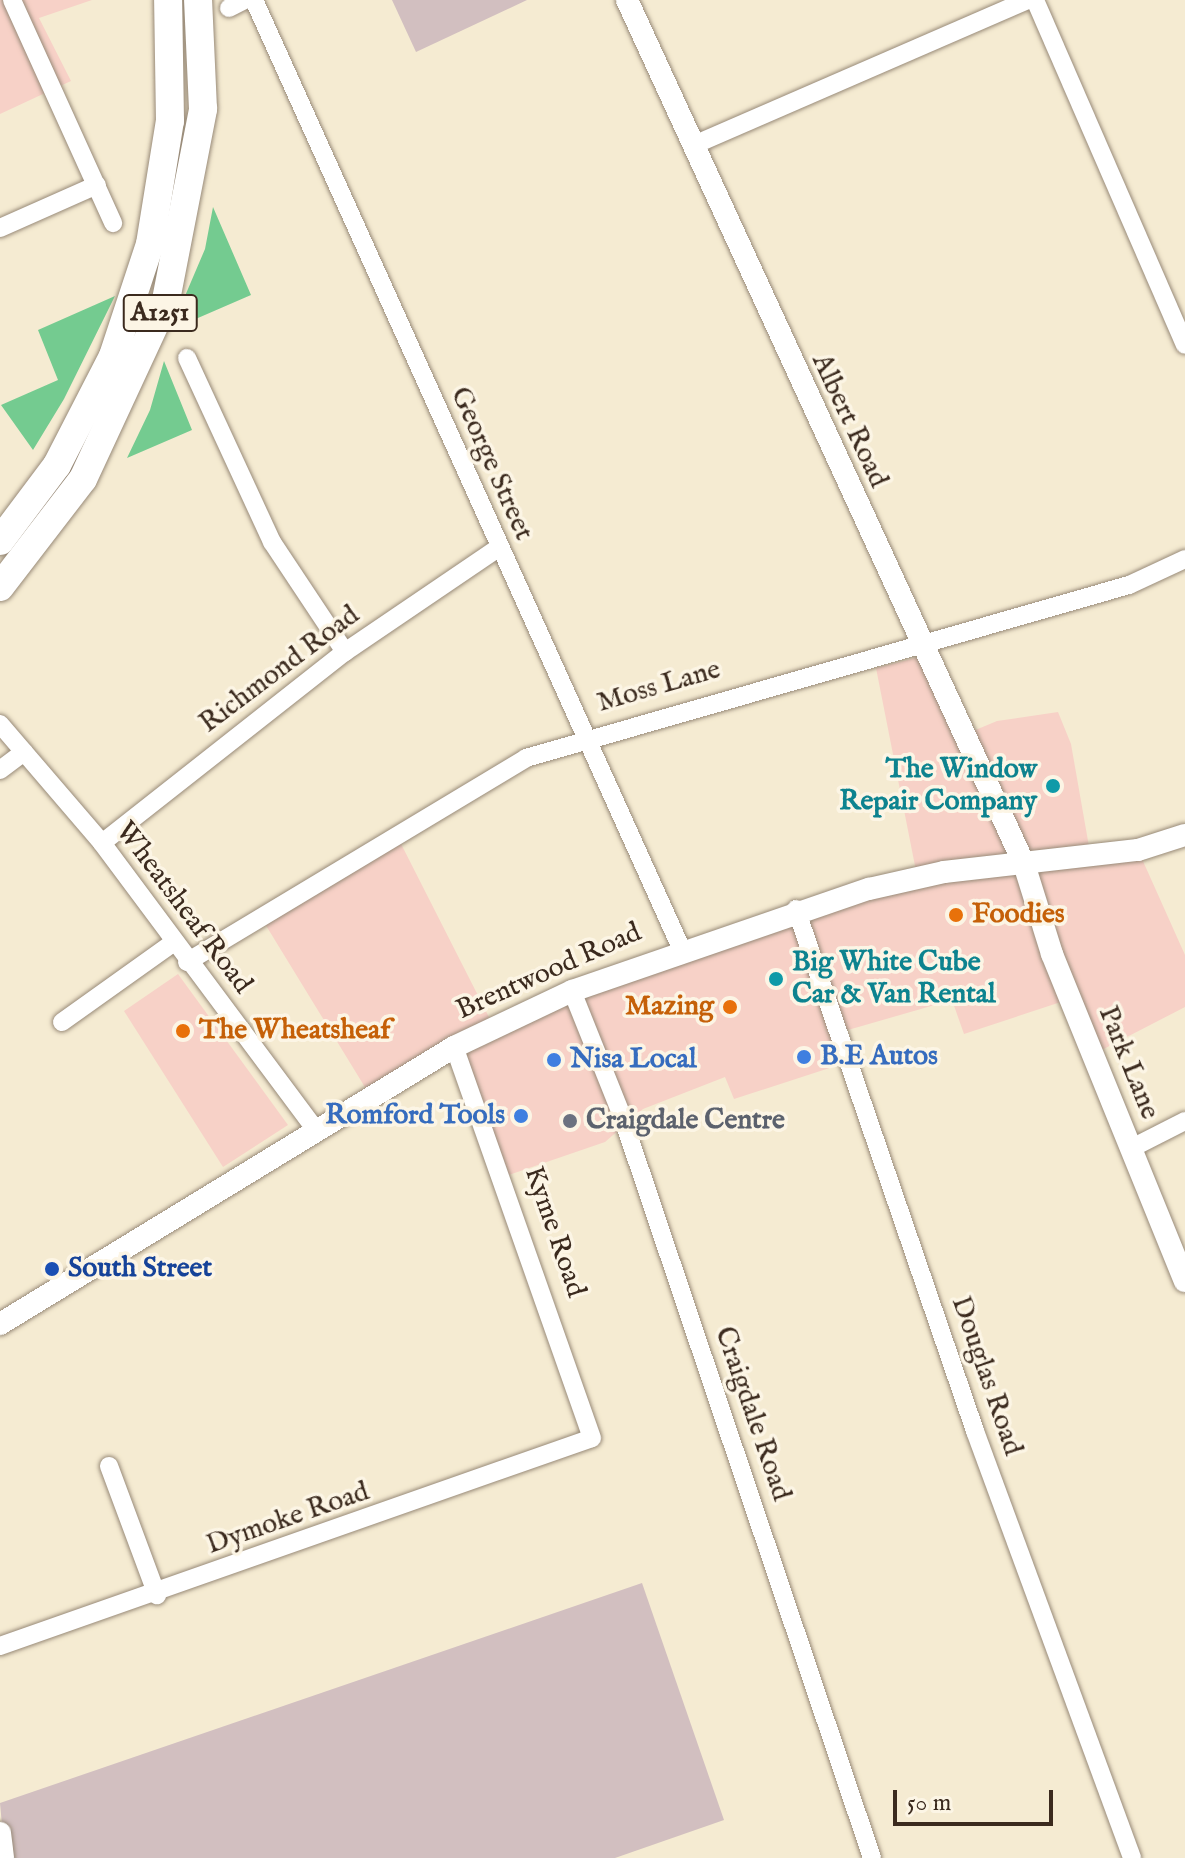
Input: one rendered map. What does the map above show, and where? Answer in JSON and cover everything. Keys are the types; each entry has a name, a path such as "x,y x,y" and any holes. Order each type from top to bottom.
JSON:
{"main road":[{"name":"A1251","path":"0,541 57,465 113,356 150,244 170,121 168,0"},
{"name":"A1251","path":"0,587 83,479 166,300 203,109 198,0"}],"street":[{"path":"12,0 113,223"},
{"name":"George Street","path":"254,0 498,548 681,948"},
{"name":"Albert Road","path":"627,0 919,647 1024,864"},
{"path":"694,145 1003,4 1027,0"},
{"path":"1035,0 1185,345"},
{"path":"0,228 97,185"},
{"path":"187,358 272,542 345,652"},
{"name":"Richmond Road","path":"102,843 345,652 498,548"},
{"name":"Moss Lane","path":"187,962 526,758 584,737 919,647 1129,585 1185,559"},
{"name":"Wheatsheaf Road","path":"0,724 102,843 187,962 316,1130"},
{"path":"0,770 24,752"},
{"name":"Brentwood Road","path":"0,1324 454,1047 572,991 681,948 796,909 944,872 1138,850 1185,835"},
{"name":"Park Lane","path":"1024,864 1130,1149 1185,1281"},
{"name":"Douglas Road","path":"796,909 975,1431 1132,1858"},
{"path":"62,1022 174,942"},
{"name":"Craigdale Road","path":"572,991 622,1116 872,1858"},
{"name":"Kyme Road","path":"454,1047 506,1176 592,1438"},
{"path":"1130,1149 1185,1121"},
{"name":"Dymoke Road","path":"0,1646 157,1595 592,1438"},
{"path":"109,1466 157,1595"},
{"path":"0,1833 3,1858"}],"shaded area":[{"path":"0,0 92,0 39,18 71,81 0,114"},
{"path":"392,0 527,0 416,52"},
{"path":"923,656 961,736 997,721 1058,712 1071,744 1091,858 1138,850 1185,955 1185,1007 1092,1055 1070,999 964,1034 952,1000 841,1032 851,1061 734,1099 725,1077 643,1109 605,1142 506,1176 454,1048 371,1097 262,919 396,834 494,1027 917,876 876,668"},
{"path":"178,974 288,1125 223,1167 124,1011"},
{"path":"642,1583 724,1820 615,1858 5,1858 0,1803"}],"green space":[{"path":"213,207 251,295 191,321 182,303 205,249"},
{"path":"115,296 64,399 33,450 1,405 58,380 38,330"},
{"path":"164,361 192,430 127,458 150,410"}],"place":[{"name":"The Window Repair Company","path":"1053,786"},
{"name":"Foodies","path":"956,915"},
{"name":"Big White Cube Car & Van Rental","path":"776,979"},
{"name":"Mazing","path":"730,1007"},
{"name":"The Wheatsheaf","path":"183,1031"},
{"name":"B.E Autos","path":"804,1057"},
{"name":"Nisa Local","path":"554,1060"},
{"name":"Romford Tools","path":"521,1116"},
{"name":"Craigdale Centre","path":"570,1121"},
{"name":"South Street","path":"52,1269"}]}
